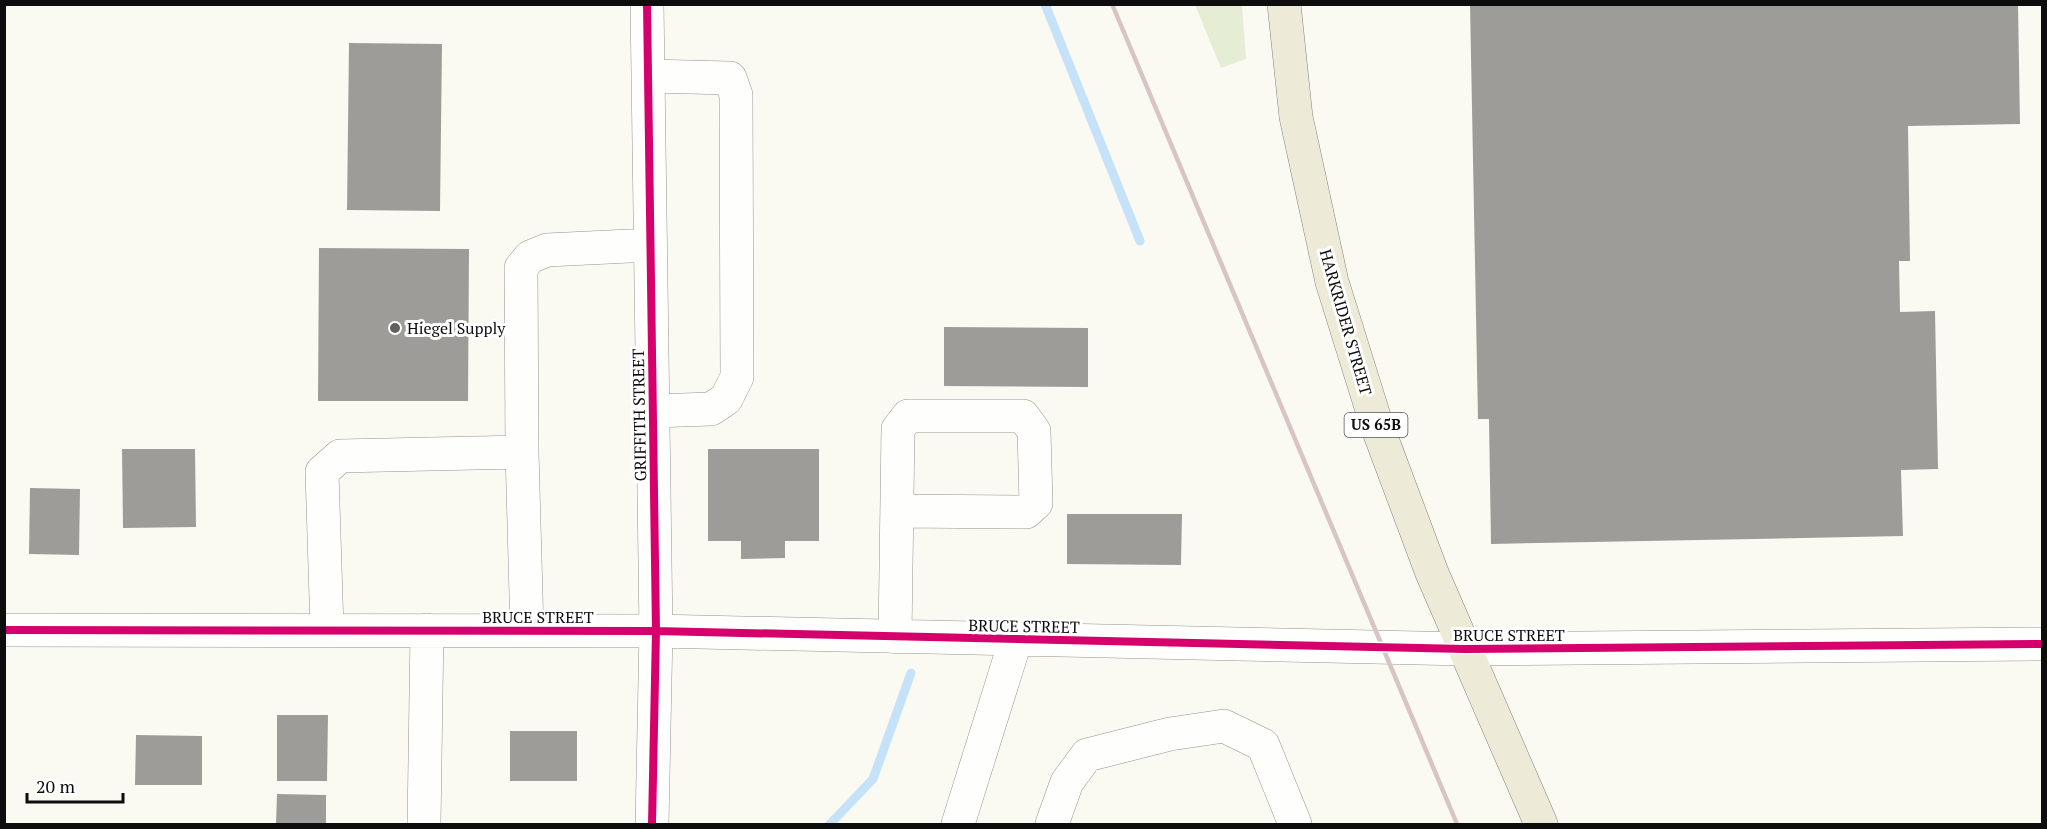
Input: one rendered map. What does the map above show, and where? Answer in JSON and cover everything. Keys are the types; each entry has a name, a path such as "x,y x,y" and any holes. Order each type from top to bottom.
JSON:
{"main road":[{"name":"HARKRIDER STREET","path":"1284,4 1296,117 1332,282 1377,426 1432,573 1541,825"}],"street":[{"name":"GRIFFITH STREET","path":"647,4 656,631 652,825"},
{"path":"648,76 730,78 736,95 737,377 726,399 711,409 652,411"},
{"path":"527,631 522,452 521,268 530,257 547,250 650,245"},
{"path":"895,636 898,429 908,416 1023,416 1034,431 1036,503 1026,512 897,511"},
{"path":"327,630 322,472 340,456 522,452"},
{"name":"BRUCE STREET","path":"4,630 656,631 1465,649 2043,644"},
{"path":"424,825 427,630"},
{"path":"958,825 1016,639"},
{"path":"1053,825 1066,782 1087,755 1170,734 1224,726 1263,745 1295,825"}],"green space":[{"path":"1195,5 1242,5 1246,59 1221,68"}],"building":[{"path":"1470,4 2018,4 2020,124 1908,126 1910,261 1899,261 1900,312 1935,311 1938,469 1901,470 1903,536 1491,544 1489,419 1478,419"},
{"path":"349,43 442,44 440,211 347,210"},
{"path":"319,248 469,249 468,401 318,401"},
{"path":"944,327 1088,328 1088,387 944,386"},
{"path":"122,449 195,449 196,527 123,528"},
{"path":"708,449 819,449 819,541 785,541 785,558 741,559 741,541 708,541"},
{"path":"30,488 80,489 79,555 29,554"},
{"path":"1067,514 1182,514 1181,565 1067,564"},
{"path":"277,715 328,715 327,781 277,781"},
{"path":"510,731 577,731 577,781 510,781"},
{"path":"136,735 202,736 202,785 135,785"},
{"path":"277,794 326,795 326,824 276,824"}],"waterway":[{"path":"1045,4 1140,241"},
{"path":"830,824 873,779 911,673"}],"railway":[{"path":"1112,4 1457,824"}],"cycle path":[{"path":"647,4 656,631 652,824"},
{"path":"4,630 656,631 1465,649 2042,644"}],"place":[{"name":"Hiegel Supply","path":"395,328"}]}
